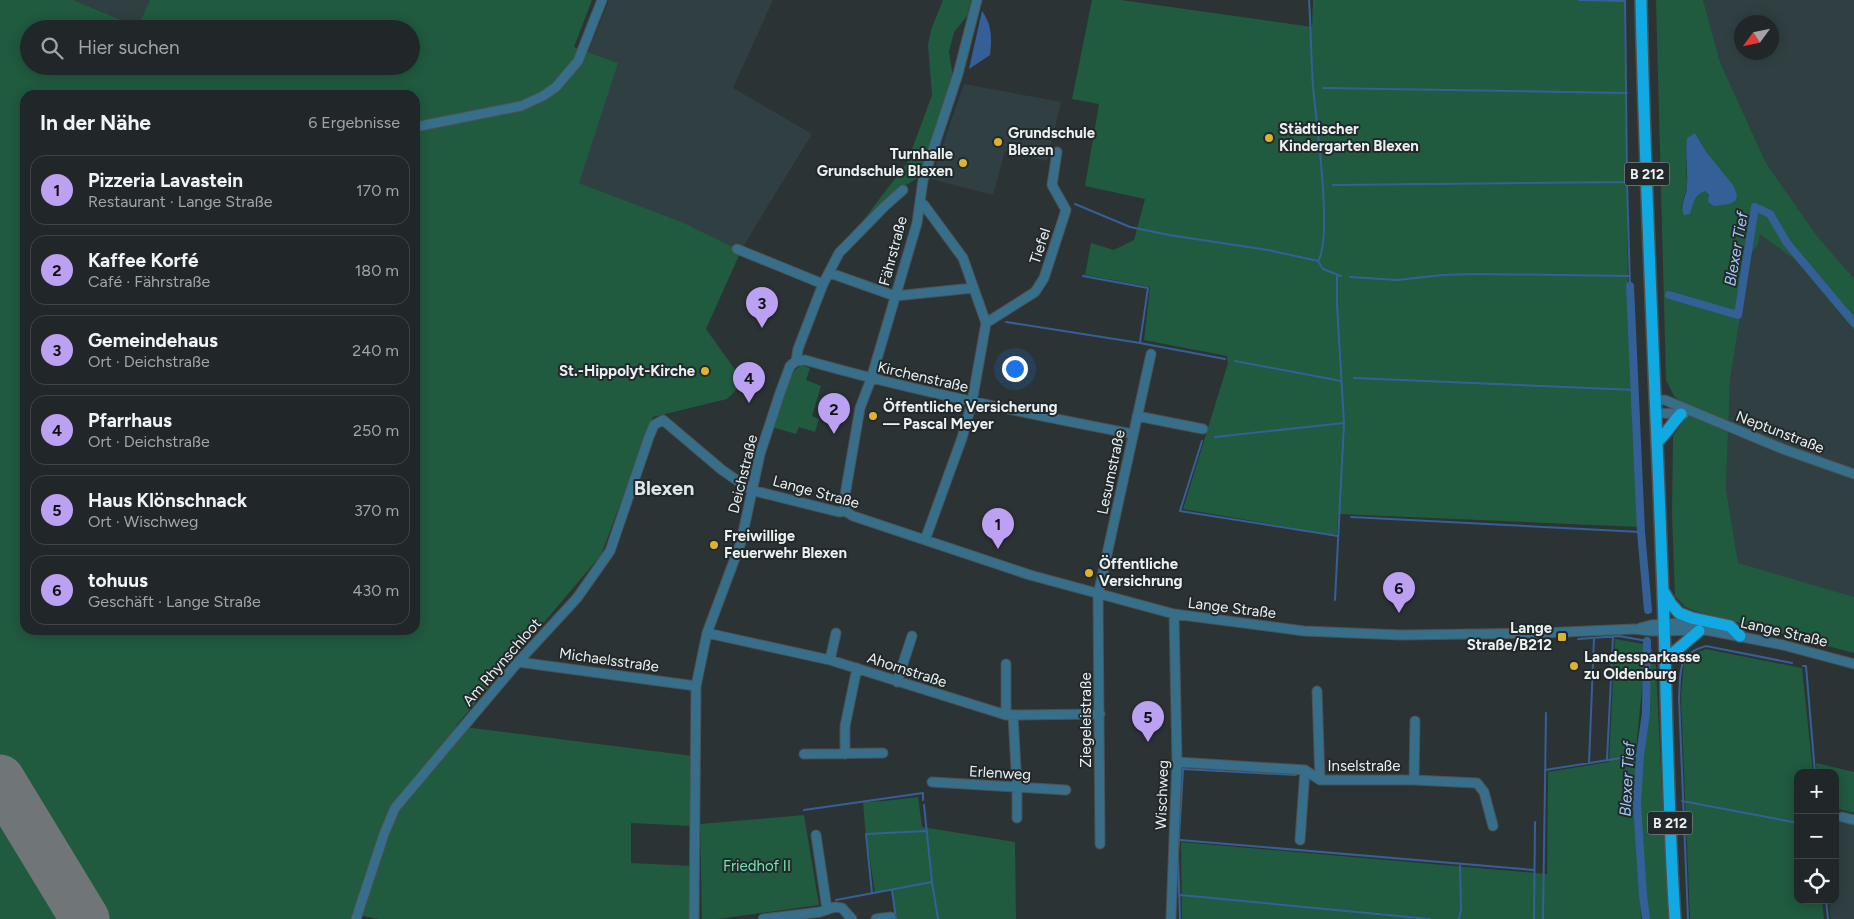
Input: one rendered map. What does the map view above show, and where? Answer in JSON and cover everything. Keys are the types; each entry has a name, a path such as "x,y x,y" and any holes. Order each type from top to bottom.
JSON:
{"main road":[{"name":"B 212","path":"1642,0 1644,106 1663,590 1669,818 1675,919"},
{"path":"1658,441 1681,414"},
{"path":"1663,590 1679,613 1692,618 1730,626 1740,636"},
{"path":"1665,660 1703,630"}],"street":[{"path":"420,126 521,106 551,91 578,61 602,0"},
{"name":"Fährstraße","path":"845,511 844,501 862,402 871,379 917,223 923,180 958,74 977,0"},
{"name":"Tiefel","path":"986,322 1035,292 1044,278 1066,210 1052,185 1057,152"},
{"name":"Deichstraße","path":"694,919 696,686 707,633 741,542 760,454 780,393 790,366 796,361 798,349 824,284 839,253 903,190"},
{"path":"920,202 963,258 986,322 972,402 962,438 925,540"},
{"path":"737,249 824,284"},
{"path":"830,273 896,296 973,288"},
{"name":"Lesumstraße","path":"1098,594 1151,354"},
{"name":"Kirchenstraße","path":"796,361 805,360 871,379 972,402 1132,434"},
{"name":"Neptunstraße","path":"1656,400 1665,400 1783,449 1854,474"},
{"name":"Neptunstraße","path":"1656,413 1697,414"},
{"path":"1136,416 1203,429"},
{"name":"Am Rhynschloot","path":"356,919 384,834 396,808 518,662 576,598 610,551 654,425 663,420 722,470 751,490"},
{"name":"Lange Straße","path":"751,490 839,512 845,511 853,516 1030,575 1174,614 1304,631 1401,635 1542,633 1664,627 1703,630 1740,636 1854,664"},
{"name":"Ziegeleistraße","path":"1098,594 1100,844"},
{"name":"Wischweg","path":"1170,918 1177,762 1174,614"},
{"path":"830,660 836,632"},
{"name":"Ahornstraße","path":"707,633 830,660 1009,715 1100,714"},
{"path":"897,682 912,636"},
{"name":"Michaelsstraße","path":"518,662 696,686"},
{"path":"1006,664 1009,715 1017,787 1017,818"},
{"path":"845,754 845,726 857,668"},
{"path":"1317,691 1320,780"},
{"path":"1414,780 1416,721"},
{"path":"804,754 883,754"},
{"name":"Inselstraße","path":"1177,762 1306,770 1320,780 1414,780 1477,783 1484,792 1493,826"},
{"path":"1300,840 1306,770"},
{"name":"Erlenweg","path":"932,782 1066,790"},
{"path":"1842,816 1854,820"},
{"path":"816,835 827,909"},
{"path":"767,919 842,908 852,919"},
{"path":"876,919 891,916"}],"shaded area":[{"path":"73,0 150,0 142,20 122,20"},
{"path":"609,0 773,0 733,88 812,134 741,251 682,222 576,182 617,63 588,52"},
{"path":"1703,0 1854,0 1854,292 1766,163 1720,62"},
{"name":"Grundschule Blexen","path":"964,84 1061,102 1047,161 1005,151 993,195 931,179"},
{"path":"1760,233 1795,260 1854,330 1854,597 1738,564 1726,489 1730,380 1750,255 1758,245"},
{"path":"1839,816 1854,821 1854,919 1831,919 1829,904 1839,904"}],"green space":[{"path":"0,0 73,0 121,20 20,20 20,75 420,75 420,20 141,20 150,0 592,0 574,47 618,63 579,183 682,222 741,251 706,329 744,382 727,399 653,417 601,555 456,726 693,756 693,826 631,823 631,863 692,866 691,919 379,919 358,915 357,919 0,919"},
{"path":"943,0 971,0 967,16 954,32 949,52 953,77 919,177 903,187 848,240 907,163 932,95 928,45 931,30"},
{"path":"1092,0 1121,0 1312,27 1313,0 1624,0 1628,278 1639,527 1338,514 1337,534 1329,534 1183,509 1228,363 1227,356 1144,340 1150,287 1085,275 1091,243 1114,250 1134,240 1145,199 1085,186 1099,104 1072,99"},
{"path":"1656,0 1703,0 1720,62 1766,163 1816,235 1854,279 1854,330 1795,260 1760,234 1758,245 1750,255 1730,380 1726,489 1738,563 1854,597 1854,653 1695,611 1685,607 1675,596 1672,515 1673,436 1681,425 1685,405 1674,396 1666,380","holes":["1695,133 1707,153 1711,205 1709,195 1705,190 1701,191 1681,209 1687,186 1686,147"]},
{"path":"801,365 810,368 806,380 821,386 812,416 819,419 815,432 799,427 796,434 772,427 794,371"},
{"path":"1615,639 1643,644 1646,647 1635,759 1641,919 1182,919 1181,842 1547,874 1548,772 1609,762"},
{"path":"1650,642 1656,667 1668,919 1649,919 1645,884 1640,806 1642,759 1650,712"},
{"path":"1706,649 1802,668 1813,769 1794,769 1794,904 1822,904 1824,919 1690,919 1681,697 1684,662 1689,656"},
{"path":"1816,763 1854,772 1854,813 1839,809 1839,769 1817,769"},
{"path":"918,797 922,827 1015,842 1016,919 896,919 892,890 875,893 863,802"},
{"name":"Friedhof II","path":"804,815 819,905 718,919 702,919 700,824"}],"water":[{"path":"982,11 988,21 991,32 990,55 969,69"},
{"path":"1695,133 1707,153 1733,185 1737,195 1735,201 1729,204 1714,206 1708,202 1709,195 1705,191 1701,192 1696,197 1690,214 1684,215 1682,208 1687,189 1687,138"}],"waterway":[{"path":"1309,0 1313,87 1324,205 1322,248 1318,261"},
{"path":"1579,0 1624,1"},
{"path":"1625,0 1630,286"},
{"path":"1323,88 1627,93"},
{"path":"1333,185 1627,182"},
{"path":"1075,204 1130,227 1268,250 1318,261 1323,269 1341,276"},
{"name":"Blexer Tief","path":"1669,295 1738,315 1755,207 1770,214 1787,243 1854,323"},
{"path":"1350,277 1397,280 1443,275 1477,274 1630,276"},
{"path":"1335,600 1344,423 1337,275"},
{"path":"1083,276 1148,288 1140,342"},
{"name":"Blexer Tief","path":"1630,286 1641,532 1648,610"},
{"path":"1006,322 1140,343 1225,359"},
{"path":"1235,361 1341,381"},
{"path":"1354,378 1635,390"},
{"path":"1215,437 1344,423"},
{"path":"1202,441 1180,511 1338,536"},
{"path":"1351,517 1641,532"},
{"path":"1578,639 1619,636 1647,641"},
{"path":"1607,760 1613,637"},
{"path":"1589,763 1594,638"},
{"name":"Blexer Tief","path":"1646,919 1637,804 1640,755 1646,713 1647,641"},
{"path":"1688,919 1679,698 1682,665 1689,654 1696,649 1706,646 1792,663"},
{"path":"1803,666 1806,666 1815,769"},
{"path":"1543,919 1546,713"},
{"path":"1545,770 1640,755"},
{"path":"1180,919 1178,855 1183,769 1296,775"},
{"path":"804,810 923,793 923,800"},
{"path":"1682,801 1794,822"},
{"path":"924,805 938,919"},
{"path":"1534,919 1535,822"},
{"path":"872,893 866,834 926,831"},
{"path":"1180,840 1534,870"},
{"path":"1459,919 1461,910 1460,864"},
{"path":"836,900 932,882"},
{"path":"892,890 896,919"},
{"path":"1180,895 1430,919"},
{"path":"1826,904 1828,919"}],"runway":[{"path":"0,779 85,919"}],"place":[{"name":"Städtischer Kindergarten Blexen","path":"1269,138"},
{"name":"Grundschule Blexen","path":"998,142"},
{"name":"Turnhalle Grundschule Blexen","path":"963,163"},
{"name":"Gemeindehaus","path":"762,328"},
{"name":"St.-Hippolyt-Kirche","path":"705,371"},
{"name":"Pfarrhaus","path":"749,403"},
{"name":"Öffentliche Versicherung — Pascal Meyer","path":"873,416"},
{"name":"Kaffee Korfé","path":"834,434"},
{"name":"Freiwillige Feuerwehr Blexen","path":"714,545"},
{"name":"Pizzeria Lavastein","path":"998,549"},
{"name":"Öffentliche Versichrung","path":"1089,573"},
{"name":"tohuus","path":"1399,613"},
{"name":"Lange Straße/B212","path":"1562,637"},
{"name":"Landessparkasse zu Oldenburg","path":"1574,666"},
{"name":"Haus Klönschnack","path":"1148,742"}],"district":[{"name":"Blexen","path":"664,488"}]}
